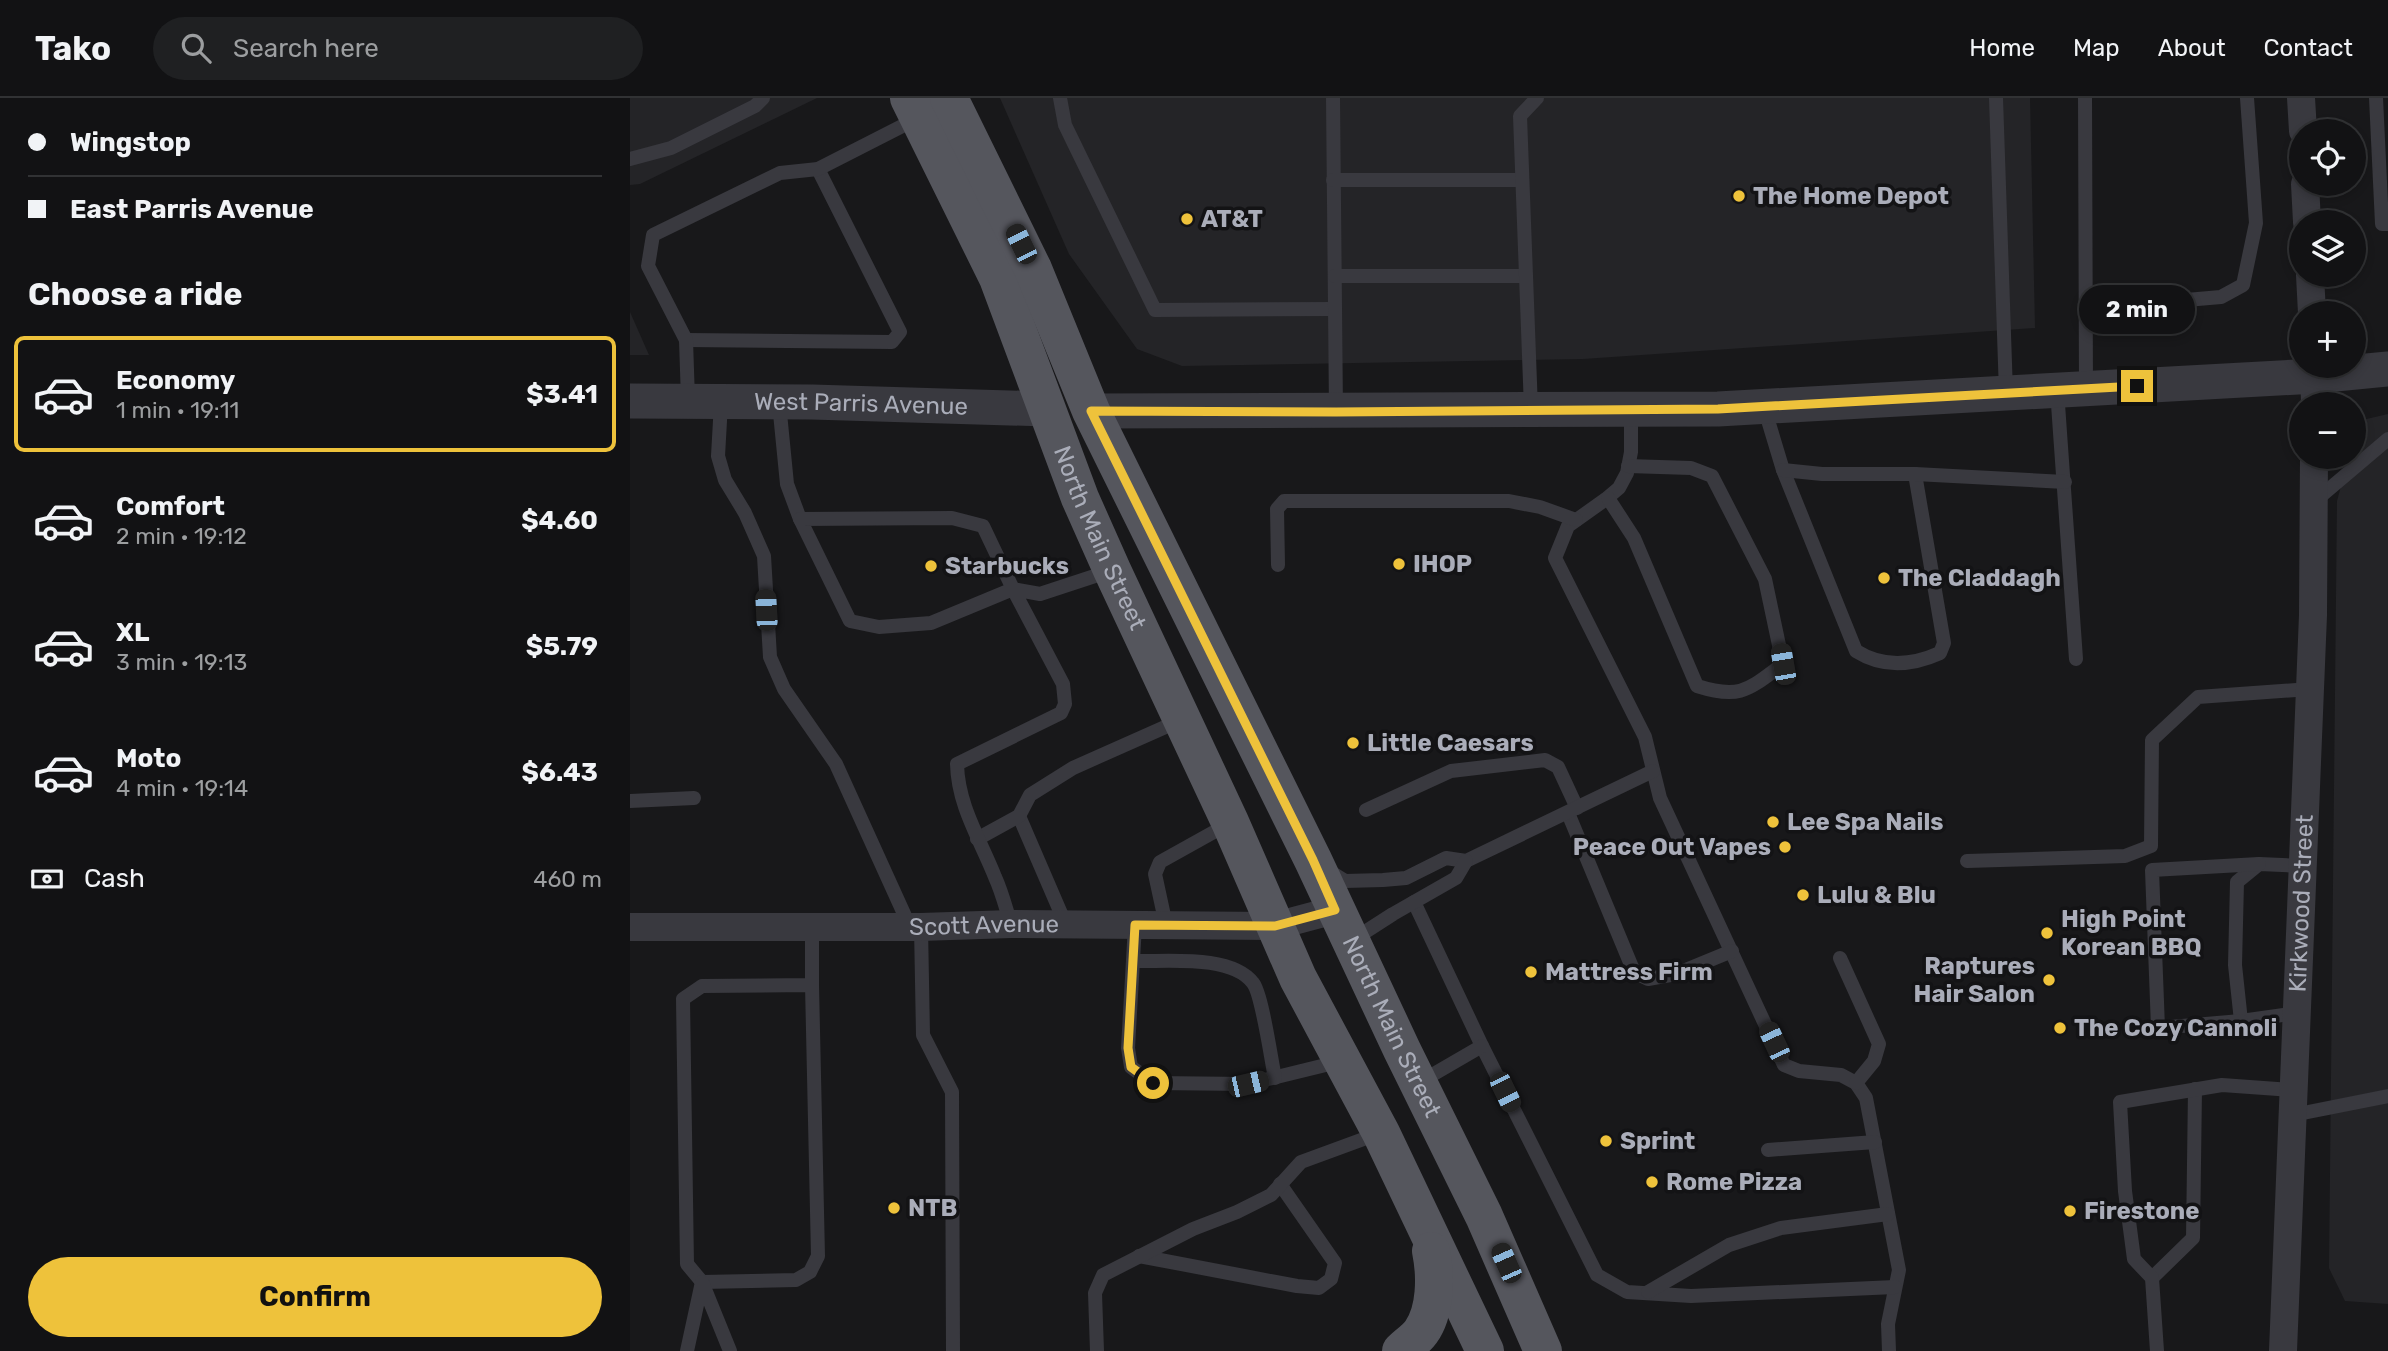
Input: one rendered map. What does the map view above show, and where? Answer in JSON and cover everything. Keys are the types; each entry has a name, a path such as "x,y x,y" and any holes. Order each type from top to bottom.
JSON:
{"main road":[{"name":"North Main Street","path":"926,104 998,278 1046,410 1111,570 1230,822 1298,978 1381,1133 1485,1351"},
{"name":"North Main Street","path":"926,104 1033,269 1091,411 1313,860 1484,1216 1543,1351"},
{"path":"1401,1351 1420,1334 1430,1312 1433,1261 1427,1232"}],"street":[{"path":"2301,98 2302,119"},
{"path":"1091,411 1336,412 1764,407 2072,390 2315,382 2388,369"},
{"name":"West Parris Avenue","path":"630,401 779,402 1091,411"},
{"name":"Kirkwood Street","path":"2283,1351 2310,689 2314,469"},
{"name":"Scott Avenue","path":"630,927 916,927 1010,924 1343,926"}],"lane":[{"path":"630,159 671,148 755,106 763,98"},
{"path":"1060,98 1065,125 1155,310 1335,309"},
{"path":"1333,98 1336,412"},
{"path":"1531,410 1520,116 1537,98"},
{"path":"1996,98 2006,393"},
{"path":"2076,659 2065,482 2072,390 2086,302 2085,98"},
{"path":"2086,302 2163,302 2221,297 2243,285 2256,223 2247,98"},
{"path":"2381,98 2376,98 2382,224 2388,224"},
{"path":"926,104 818,169 780,173 653,235 648,266 686,340 725,480 745,513 764,556 770,657 784,689 836,764 916,927 923,1035 952,1092 953,1351"},
{"path":"686,340 892,342 900,332 818,169"},
{"path":"1333,180 1522,180"},
{"path":"1335,276 1525,276"},
{"path":"779,402 788,484 800,519 849,621 879,627 931,623 1013,590 1040,594 1111,570"},
{"path":"1764,407 1783,470 1856,651 1873,661 1895,663 1927,659 1940,653 1944,643 1915,474"},
{"path":"1631,410 1628,466 1619,488 1567,526 1555,558 1645,737 1660,798 1784,1065 1799,1071 1841,1075 1856,1083 1867,1098 1899,1270 1888,1324 1889,1351"},
{"path":"2314,501 2388,439"},
{"path":"1608,498 1634,538 1697,686 1720,694 1747,690 1783,664 1766,579 1712,475 1691,468 1628,466"},
{"path":"1783,470 1822,474 1915,474 2065,482"},
{"path":"1278,565 1277,509 1284,501 1509,501 1541,507 1576,520"},
{"path":"800,519 953,518 983,526 1013,590 1063,684 1065,704 1061,713 957,764 957,780 968,820 996,878 1010,924"},
{"path":"2297,1013 2158,1028 2151,870 2151,740 2198,697 2310,689"},
{"path":"977,839 1019,816 1030,795 1073,768 1181,719"},
{"path":"1366,810 1451,771 1545,760 1558,767 1634,972 1648,979 1676,974 1732,951"},
{"path":"1313,860 1345,881 1406,878 1446,858 1466,861 1653,771"},
{"path":"630,801 694,798"},
{"path":"1019,816 1066,925"},
{"path":"1166,925 1155,874 1160,862 1230,822"},
{"path":"1967,861 2125,856 2151,846"},
{"path":"1343,926 1414,902 1456,878 1466,861"},
{"path":"2151,870 2259,864 2303,866"},
{"path":"2241,1021 2235,965 2237,883 2259,864"},
{"path":"1414,902 1482,1046 1597,1275 1627,1292 1691,1296 1895,1287"},
{"path":"1135,925 1128,1048 1131,1067 1153,1083 1248,1084 1343,1060"},
{"path":"702,1282 796,1280 810,1272 818,1256 812,927"},
{"path":"1840,958 1879,1044 1874,1061 1856,1083"},
{"path":"1133,961 1216,963 1238,970 1254,983 1275,1078"},
{"path":"730,1351 702,1282 687,1264 683,999 702,986 812,985"},
{"path":"1418,1083 1482,1046"},
{"path":"2157,1351 2152,1278 2134,1259 2125,1191 2120,1102 2222,1085 2293,1102 2388,1096"},
{"path":"2152,1278 2193,1238 2195,1089"},
{"path":"1097,1351 1095,1293 1103,1275 1271,1195 1301,1162 1381,1133"},
{"path":"1768,1150 1875,1142"},
{"path":"1139,1256 1297,1286 1319,1287 1331,1279 1335,1263 1280,1184"},
{"path":"1647,1293 1729,1245 1781,1228 1888,1214"},
{"path":"687,1351 702,1282"}],"shaded area":[{"path":"630,98 817,98 640,184 630,185"},
{"path":"1000,98 2030,98 2035,328 1583,359 1182,366 1137,349 1069,254"},
{"path":"630,312 649,355 630,355"},
{"path":"2388,414 2388,1304 2345,1301 2329,1268 2337,501 2346,469 2366,469 2366,419"}],"place":[{"name":"The Home Depot","path":"1739,196"},
{"name":"AT&T","path":"1187,219"},
{"name":"IHOP","path":"1399,564"},
{"name":"Starbucks","path":"931,566"},
{"name":"The Claddagh","path":"1884,578"},
{"name":"Little Caesars","path":"1353,743"},
{"name":"Lee Spa Nails","path":"1773,822"},
{"name":"Peace Out Vapes","path":"1785,847"},
{"name":"Lulu & Blu","path":"1803,895"},
{"name":"High Point Korean BBQ","path":"2047,933"},
{"name":"Mattress Firm","path":"1531,972"},
{"name":"Raptures Hair Salon","path":"2049,980"},
{"name":"The Cozy Cannoli","path":"2060,1028"},
{"name":"Sprint","path":"1606,1141"},
{"name":"Rome Pizza","path":"1652,1182"},
{"name":"NTB","path":"894,1208"},
{"name":"Firestone","path":"2070,1211"}],"route":[{"path":"1153,1083 1131,1067 1128,1048 1135,925 1275,926 1335,910 1313,860 1091,411 1718,409 2137,386"}]}
